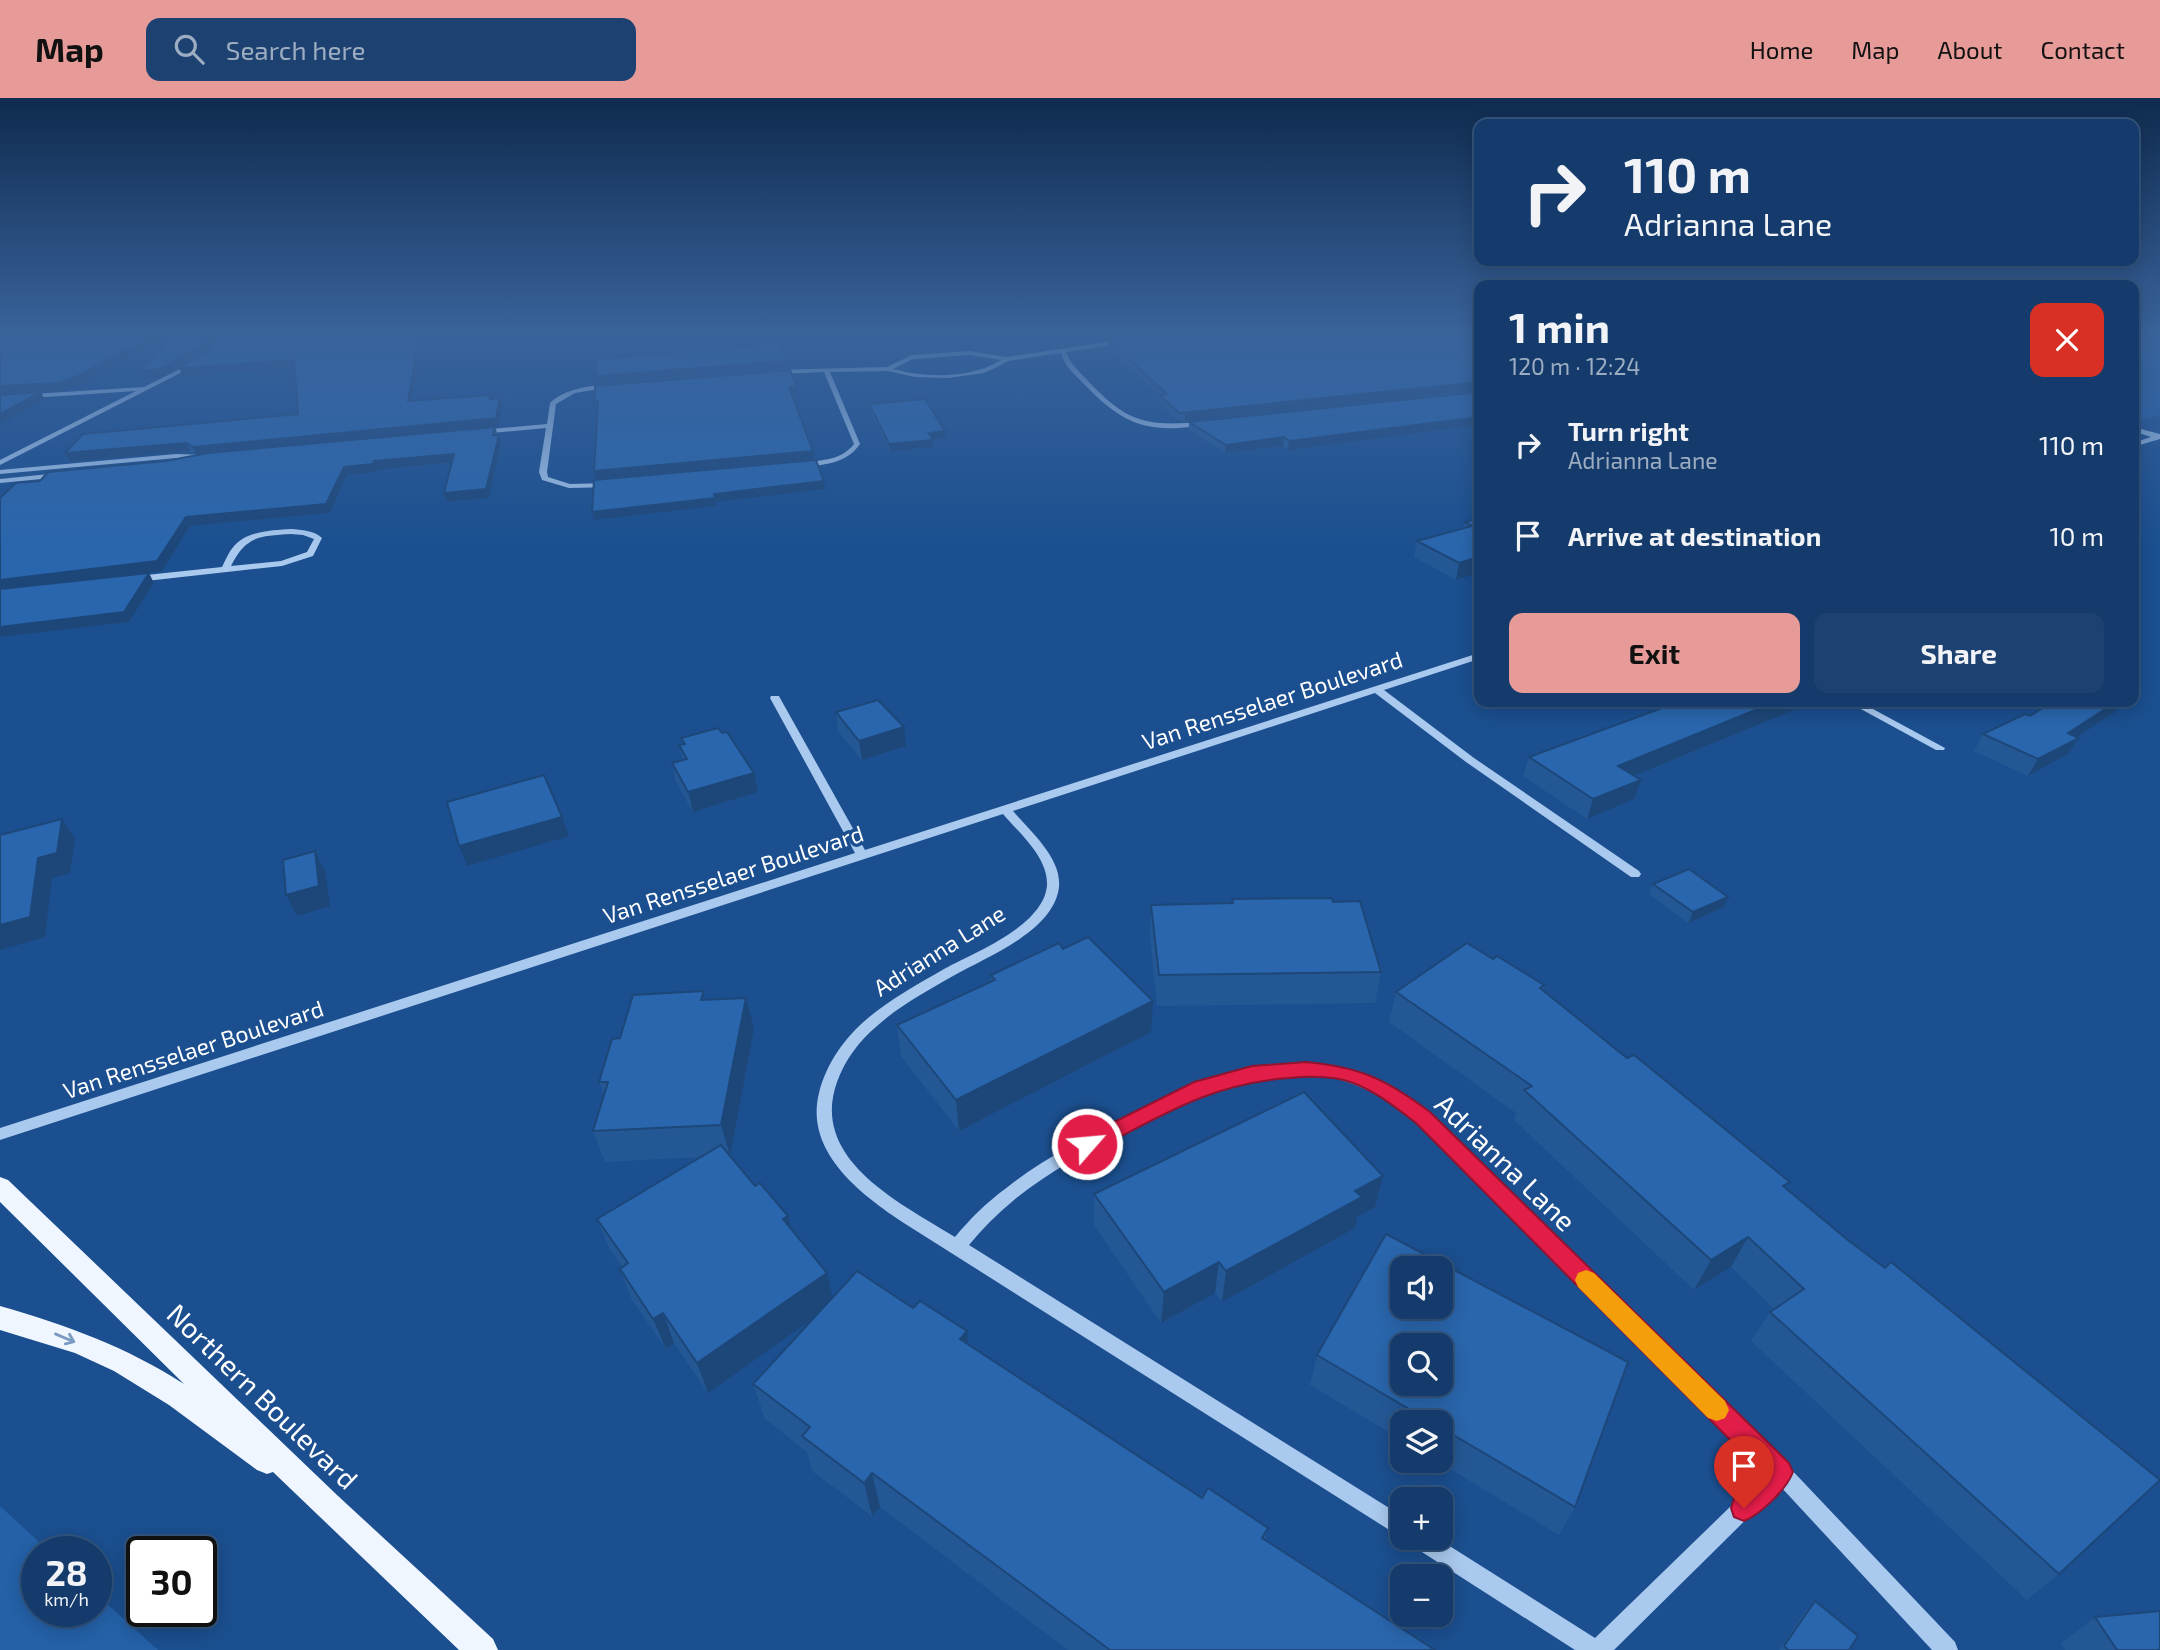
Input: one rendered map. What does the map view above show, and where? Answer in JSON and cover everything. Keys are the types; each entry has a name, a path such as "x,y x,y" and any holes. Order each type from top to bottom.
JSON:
{"main road":[{"name":"Northern Boulevard","path":"0,1187 327,1505 482,1650"},
{"path":"0,1318 55,1333 124,1362 224,1427 327,1505"}],"street":[{"path":"0,463 118,403"},
{"path":"553,403 543,472 545,478 569,486 624,483"},
{"path":"785,467 830,461 856,447 840,403"},
{"path":"1109,403 1125,419 1166,426 1211,423"},
{"path":"468,434 550,426"},
{"path":"2139,431 2159,437"},
{"path":"2139,443 2159,437"},
{"path":"0,472 176,456 211,457 174,465 0,481"},
{"path":"119,581 225,569 298,559 312,552 318,538 315,534 301,532 254,537 239,544 225,569"},
{"name":"Van Rensselaer Boulevard","path":"0,1134 1474,658"},
{"path":"1376,689 1470,760 1635,874"},
{"path":"775,698 862,855"},
{"path":"1862,707 1940,748"},
{"name":"Adrianna Lane","path":"1005,809 1048,866 1052,894 1044,911 1014,935 926,985 872,1023 843,1053 823,1102 827,1135 847,1167 881,1196 957,1247 1390,1520"},
{"name":"Adrianna Lane","path":"957,1247 978,1219 1036,1173 1201,1087 1274,1071 1306,1069 1353,1075 1386,1090 1423,1118 1780,1472 1947,1650"},
{"path":"1437,1550 1596,1650 1780,1472"}],"shaded area":[{"path":"2139,403 2160,403 2160,415 2139,418"},
{"path":"0,1506 33,1536 21,1536 21,1627 112,1627 112,1608 126,1621 126,1627 133,1627 158,1650 0,1650"}],"building":[{"path":"0,403 20,403 0,414"},
{"path":"297,403 499,403 496,418 193,447 186,443 65,453 83,434 298,414"},
{"path":"598,403 795,403 813,451 594,471"},
{"path":"928,403 945,431 929,433 933,440 889,444 869,404"},
{"path":"1169,403 1272,403 1179,413"},
{"path":"1369,403 1474,403 1474,418 1289,441 1284,437 1226,445 1189,422"},
{"path":"495,427 493,435 499,435 486,489 444,493 454,454 374,461 373,464 344,467 326,504 186,517 157,561 0,580 0,498 16,483 40,481 48,472 166,461 208,453"},
{"path":"816,460 824,481 714,494 715,498 592,512 594,480"},
{"path":"1474,519 1474,558 1459,563 1417,541 1472,526 1465,522"},
{"path":"149,573 124,612 0,627 0,589"},
{"path":"878,700 904,727 859,741 836,712"},
{"path":"1665,707 1763,707 1618,766 1641,780 1593,799 1529,757"},
{"path":"2044,707 2108,707 2068,733 2079,738 2038,759 1983,734 2025,714 2030,716"},
{"path":"718,728 722,733 727,732 754,773 688,792 672,763 687,759 679,745 685,744 681,738"},
{"path":"544,775 562,817 459,846 447,802"},
{"path":"62,819 57,853 38,858 30,917 0,925 0,835"},
{"path":"315,851 319,886 286,895 283,860"},
{"path":"1689,869 1728,897 1693,912 1653,884"},
{"path":"1332,898 1333,902 1360,901 1381,972 1159,975 1151,905 1233,903 1232,899"},
{"path":"1088,937 1153,1001 956,1100 897,1025 995,980 991,975 1059,943 1063,949"},
{"path":"1467,943 1493,959 1497,956 1544,985 1540,988 1627,1058 1634,1055 1790,1182 1783,1186 1849,1241 1885,1268 1891,1262 2160,1480 2059,1574 1770,1312 1804,1289 1748,1237 1711,1260 1524,1090 1532,1086 1396,992"},
{"path":"704,991 701,1000 746,998 721,1125 593,1131 608,1082 599,1082 612,1039 620,1038 633,995"},
{"path":"1304,1092 1383,1176 1355,1191 1362,1197 1226,1271 1219,1262 1164,1292 1094,1194"},
{"path":"721,1145 755,1186 760,1183 788,1216 783,1219 827,1273 697,1363 663,1313 653,1319 620,1269 628,1263 597,1219"},
{"path":"1386,1234 1428,1256 1390,1256 1390,1319 1453,1319 1453,1269 1628,1362 1575,1507 1453,1435 1453,1410 1411,1410 1317,1355"},
{"path":"857,1271 913,1308 920,1301 967,1331 960,1339 1202,1498 1208,1488 1268,1528 1262,1538 1390,1621 1390,1627 1399,1627 1435,1650 1110,1650 872,1473 864,1483 802,1436 810,1427 753,1384"},
{"path":"1815,1601 1858,1636 1849,1650 1788,1650 1784,1646"},
{"path":"2160,1611 2160,1650 2117,1650 2095,1617"}],"slow traffic":[{"path":"1586,1280 1717,1410"}],"route":[{"path":"1087,1144 1201,1087 1252,1073 1306,1069 1337,1072 1370,1081 1403,1101 1423,1118 1780,1472 1744,1508"}]}
